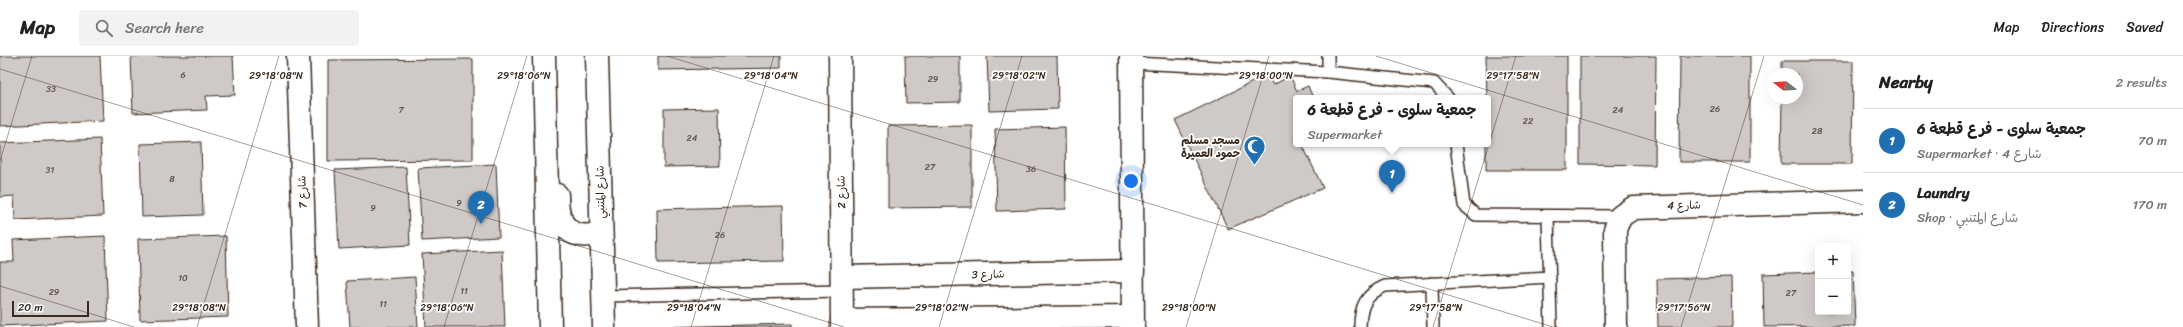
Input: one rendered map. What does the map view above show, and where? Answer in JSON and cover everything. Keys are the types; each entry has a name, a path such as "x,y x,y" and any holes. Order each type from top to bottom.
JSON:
{"street":[{"name":"شارع 7","path":"298,56 306,327"},
{"path":"544,56 550,327"},
{"path":"557,56 557,211 561,222 568,231 579,236 590,236 601,233"},
{"name":"شارع المتنبي","path":"597,56 604,327"},
{"name":"شارع 2","path":"840,56 842,324"},
{"path":"842,324 1133,322 1131,59"},
{"name":"شارع 4","path":"1621,216 1633,208 1640,206 1863,201"},
{"path":"1616,327 1614,236 1617,222 1621,216"},
{"name":"شارع 3","path":"842,284 1133,271"}],"lane":[{"path":"1328,56 1328,72"},
{"path":"1131,59 1328,72 1434,83 1445,95"},
{"path":"1456,147 1464,205 1476,215 1621,216"},
{"path":"1548,216 1551,327"},
{"path":"1360,327 1360,310 1366,299 1374,291 1385,286 1550,277"},
{"path":"1432,283 1433,327"},
{"path":"604,296 842,284"}],"building":[{"path":"0,56 100,56 103,121 0,126"},
{"path":"131,56 233,56 235,95 206,96 207,110 133,113"},
{"path":"658,56 781,56 781,68 658,70"},
{"path":"905,56 960,56 960,102 906,103"},
{"path":"987,56 1057,56 1058,109 989,111"},
{"path":"1486,56 1567,56 1567,170 1486,170 1486,147 1491,147 1491,95 1487,95"},
{"path":"1580,56 1656,56 1655,165 1580,164"},
{"path":"1680,56 1750,56 1750,162 1679,162"},
{"path":"473,59 473,160 328,161 328,60"},
{"path":"1782,61 1853,61 1852,164 1781,164 1782,104 1803,104 1803,68 1782,68"},
{"name":"مسجد مسلم حمود العميرة","path":"1267,75 1273,85 1290,76 1297,91 1308,86 1312,95 1293,95 1293,147 1303,147 1323,188 1228,229 1175,120"},
{"path":"719,108 720,166 664,167 664,109"},
{"path":"972,125 972,207 888,208 888,126"},
{"path":"1065,127 1066,209 997,211 995,129"},
{"path":"100,139 103,216 15,220 14,196 0,197 0,143"},
{"path":"201,142 203,215 142,217 140,144"},
{"path":"496,164 499,237 422,241 418,168"},
{"path":"406,167 410,245 339,249 335,170"},
{"path":"783,206 784,261 658,263 657,209"},
{"path":"105,236 108,321 0,326 0,262 14,262 13,240"},
{"path":"226,236 228,317 140,320 138,239"},
{"path":"502,250 505,327 426,327 422,254"},
{"path":"1851,271 1853,271 1855,326 1764,327 1763,274 1815,272 1815,315 1851,315"},
{"path":"415,277 418,327 350,327 347,281"},
{"path":"1731,277 1732,327 1658,327 1657,279"},
{"path":"792,324 792,327 659,327"}],"place":[{"name":"مسجد مسلم حمود العميرة","path":"1255,166"},
{"name":"جمعية سلوى - فرع قطعة 6","path":"1392,193"},
{"name":"Laundry","path":"481,224"}]}
